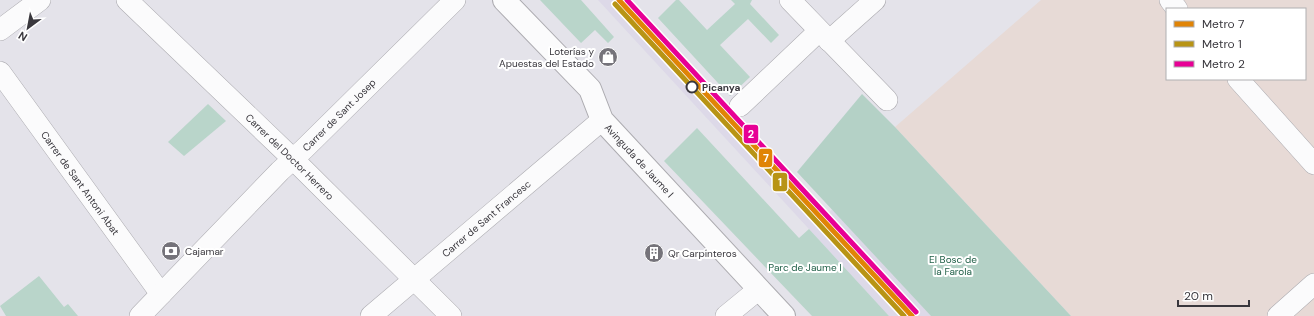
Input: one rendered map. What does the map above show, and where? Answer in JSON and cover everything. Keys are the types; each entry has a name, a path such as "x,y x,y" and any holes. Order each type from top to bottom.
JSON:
{"street":[{"path":"0,30 40,0"},
{"name":"Carrer del Doctor Herrero","path":"127,0 293,159 413,280 451,316"},
{"name":"Carrer de Sant Josep","path":"140,316 293,159 455,0"},
{"name":"Avinguda de Jaume I","path":"504,0 590,89 602,120 784,316"},
{"path":"790,0 887,100"},
{"path":"740,106 824,36 875,0"},
{"path":"1170,0 1176,8"},
{"name":"Carrer de Sant Antoni Abat","path":"0,72 161,294"},
{"path":"1239,80 1314,164"},
{"name":"Carrer de Sant Francesc","path":"371,316 602,120"},
{"path":"1278,316 1314,284"},
{"path":"726,316 759,290"}],"shaded area":[{"path":"598,0 624,0 825,215 833,209 931,316 889,316"},
{"path":"1041,0 1314,0 1314,316 1071,316 895,127"}],"green space":[{"path":"540,0 581,0 614,37 608,43 595,30 581,43"},
{"path":"676,0 679,0 707,30 735,4 731,0 752,0 750,4 779,35 771,43 748,19 720,45 750,77 730,96 658,18"},
{"name":"El Bosc de la Farola","path":"862,94 895,127 1071,316 931,316 797,172"},
{"path":"208,104 226,121 184,156 168,142"},
{"name":"Parc de Jaume I","path":"697,128 799,238 809,229 889,316 812,316 664,161"},
{"path":"39,276 64,307 68,304 78,316 6,316 0,306"}],"railway":[{"path":"908,311 912,316"}],"metro line":[{"name":"7","path":"619,0 912,316"},
{"name":"2","path":"627,0 916,312"},
{"name":"1","path":"615,4 904,316"}],"place":[{"name":"Loterías y Apuestas del Estado","path":"608,57"},
{"name":"Picanya","path":"692,87"},
{"name":"Cajamar","path":"171,251"},
{"name":"Qr Carpinteros","path":"654,253"}]}
